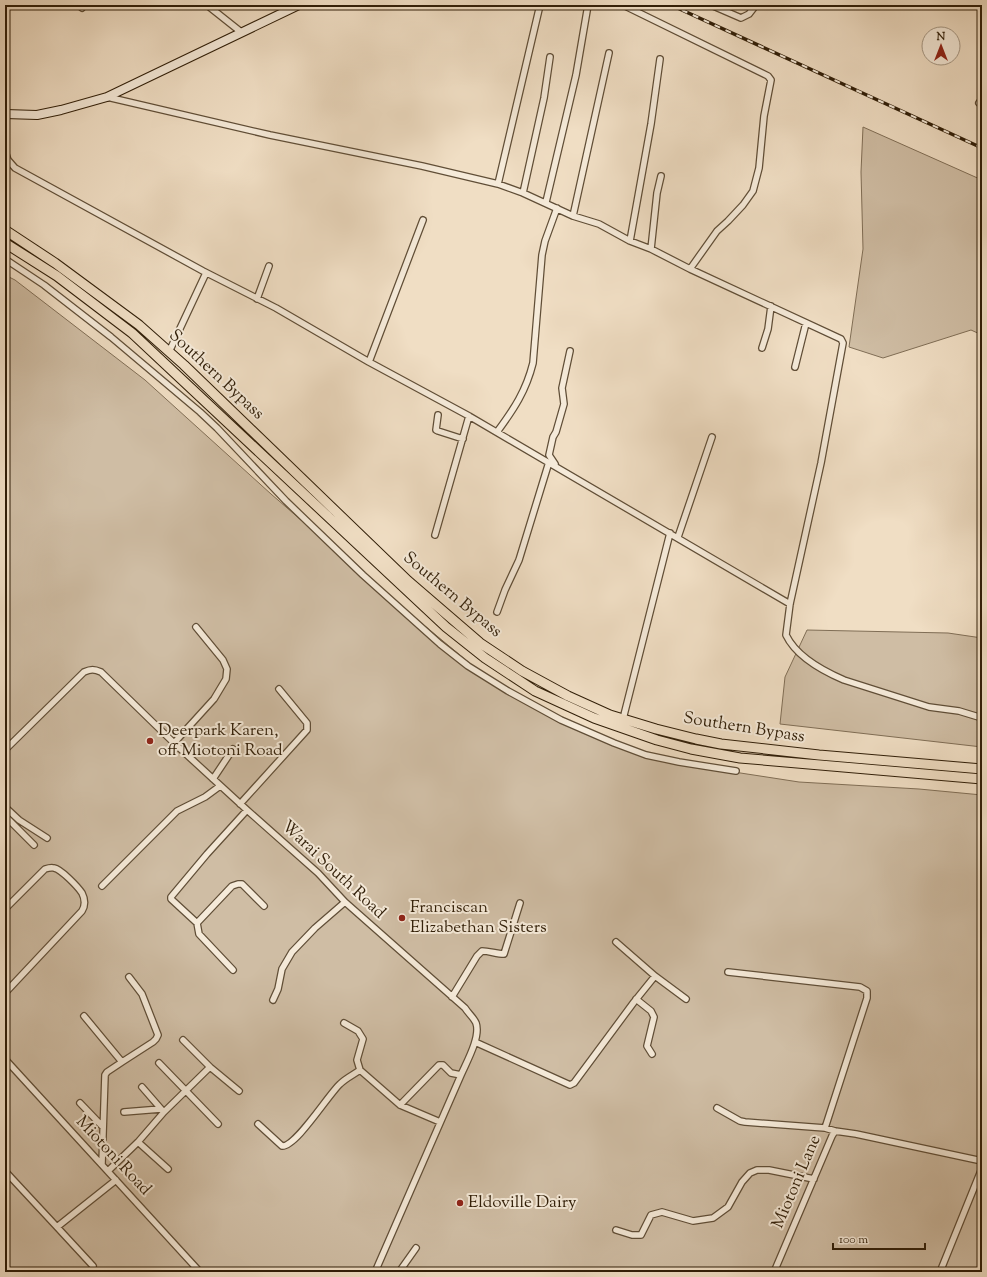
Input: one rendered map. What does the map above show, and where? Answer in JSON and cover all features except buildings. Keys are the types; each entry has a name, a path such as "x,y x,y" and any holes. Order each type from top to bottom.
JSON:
{"highway":[{"name":"Southern Bypass","path":"5,230 98,294 139,325 170,352 408,581 480,643 522,671 568,696 610,715 662,731 721,744 819,755 982,769"},
{"name":"Southern Bypass","path":"5,243 56,276 132,333 446,627 485,658 535,691 594,718 657,740 720,755 982,779"}],"main road":[{"path":"5,114 37,115 107,97 299,5"}],"street":[{"path":"207,5 241,32"},
{"path":"498,184 540,5"},
{"path":"546,202 576,75 588,5"},
{"path":"623,5 768,76 771,80 764,116 759,168 753,191 743,205 717,231 690,269"},
{"path":"711,5 741,18 749,14 756,5"},
{"path":"573,216 610,53"},
{"path":"523,193 544,98 550,57"},
{"path":"630,241 651,124 660,59"},
{"path":"107,97 270,135 422,166 498,184 546,202 573,216 599,224 630,241 652,249 690,269 840,338 843,343 821,463 790,604 786,633 787,637 803,655 844,680 929,707 959,712 982,718"},
{"path":"5,151 8,160 15,168 206,273 276,308 369,362 469,416 678,537 790,604"},
{"path":"652,249 657,193 661,176"},
{"path":"497,432 515,408 524,392 530,376 533,363 542,255 545,241 557,208"},
{"path":"369,362 423,220"},
{"path":"5,259 44,285 105,332 190,404 217,428 286,501 363,575 440,644 468,666 561,720 614,744 646,755 736,771"},
{"path":"257,299 268,266"},
{"path":"170,352 206,273"},
{"path":"762,348 768,329 771,306"},
{"path":"795,367 806,323"},
{"path":"556,466 549,455 553,437 556,432 564,404 562,388 570,351"},
{"path":"438,415 436,430 463,439"},
{"path":"435,536 469,416"},
{"path":"678,537 712,437"},
{"path":"497,612 505,590 519,560 549,462"},
{"path":"623,719 670,533"},
{"path":"174,743 214,699 226,680 227,669 223,660 196,627"},
{"name":"Warai South Road","path":"5,749 84,672 90,669 96,670 105,675 213,780 318,872 345,902 465,1008 476,1022 477,1028 475,1042 375,1272"},
{"path":"240,804 307,730 307,723 279,689"},
{"path":"213,780 232,749"},
{"path":"102,886 177,811 205,797 220,786"},
{"path":"5,807 19,820 47,838"},
{"path":"233,970 199,934 197,923 171,899 171,896 247,810"},
{"path":"5,816 34,845"},
{"path":"5,909 45,869 51,868 58,869 71,881 82,894 85,902 82,911 5,993"},
{"path":"197,923 235,884 242,884 264,906"},
{"path":"273,1000 278,989 282,969 292,952 315,928 345,902"},
{"path":"452,997 477,956 482,951 504,954 520,903"},
{"path":"616,942 655,976 686,999"},
{"path":"728,972 860,987 867,991 867,998 825,1128"},
{"path":"475,1042 570,1085 574,1083 636,999 655,976"},
{"path":"102,1164 105,1075 110,1070 153,1042 158,1035 142,994 129,977"},
{"path":"636,999 651,1011 654,1017 647,1046 652,1054"},
{"path":"84,1016 122,1062"},
{"path":"344,1023 358,1031 363,1039 357,1060 360,1070 400,1105 440,1122"},
{"path":"183,1040 210,1067 239,1091"},
{"name":"Miotoni Road","path":"5,1059 200,1272"},
{"path":"159,1063 218,1124"},
{"path":"400,1105 439,1065 443,1065 451,1073 461,1075"},
{"path":"108,1171 138,1142 163,1111 210,1067"},
{"path":"258,1124 282,1146 287,1146 299,1135 327,1098 340,1084 360,1070"},
{"path":"142,1088 163,1111"},
{"path":"80,1103 103,1127"},
{"path":"718,1108 740,1121 745,1122 825,1128 835,1131"},
{"path":"124,1112 163,1111"},
{"name":"Miotoni Lane","path":"774,1272 835,1131 856,1134 982,1161"},
{"path":"138,1142 168,1169"},
{"path":"940,1272 982,1168"},
{"path":"616,1230 632,1235 640,1235 651,1215 662,1212 693,1221 713,1218 728,1207 742,1182 750,1173 757,1170 769,1170 814,1179"},
{"path":"5,1171 93,1266"},
{"path":"57,1227 116,1180"},
{"path":"399,1272 416,1248"}],"shaded area":[{"path":"863,127 982,180 982,335 971,330 883,358 849,347 863,249 861,172"},
{"path":"5,275 15,280 145,380 271,494 384,592 490,680 558,722 634,751 734,772 799,782 919,789 982,795 982,1272 5,1272"},
{"path":"807,630 948,633 982,638 982,747 780,724 785,677"}],"railway":[{"path":"671,5 982,148"}],"place":[{"name":"Deerpark Karen, off Miotoni Road","path":"150,741"},
{"name":"Franciscan Elizabethan Sisters","path":"402,918"},
{"name":"Eldoville Dairy","path":"460,1203"}]}
